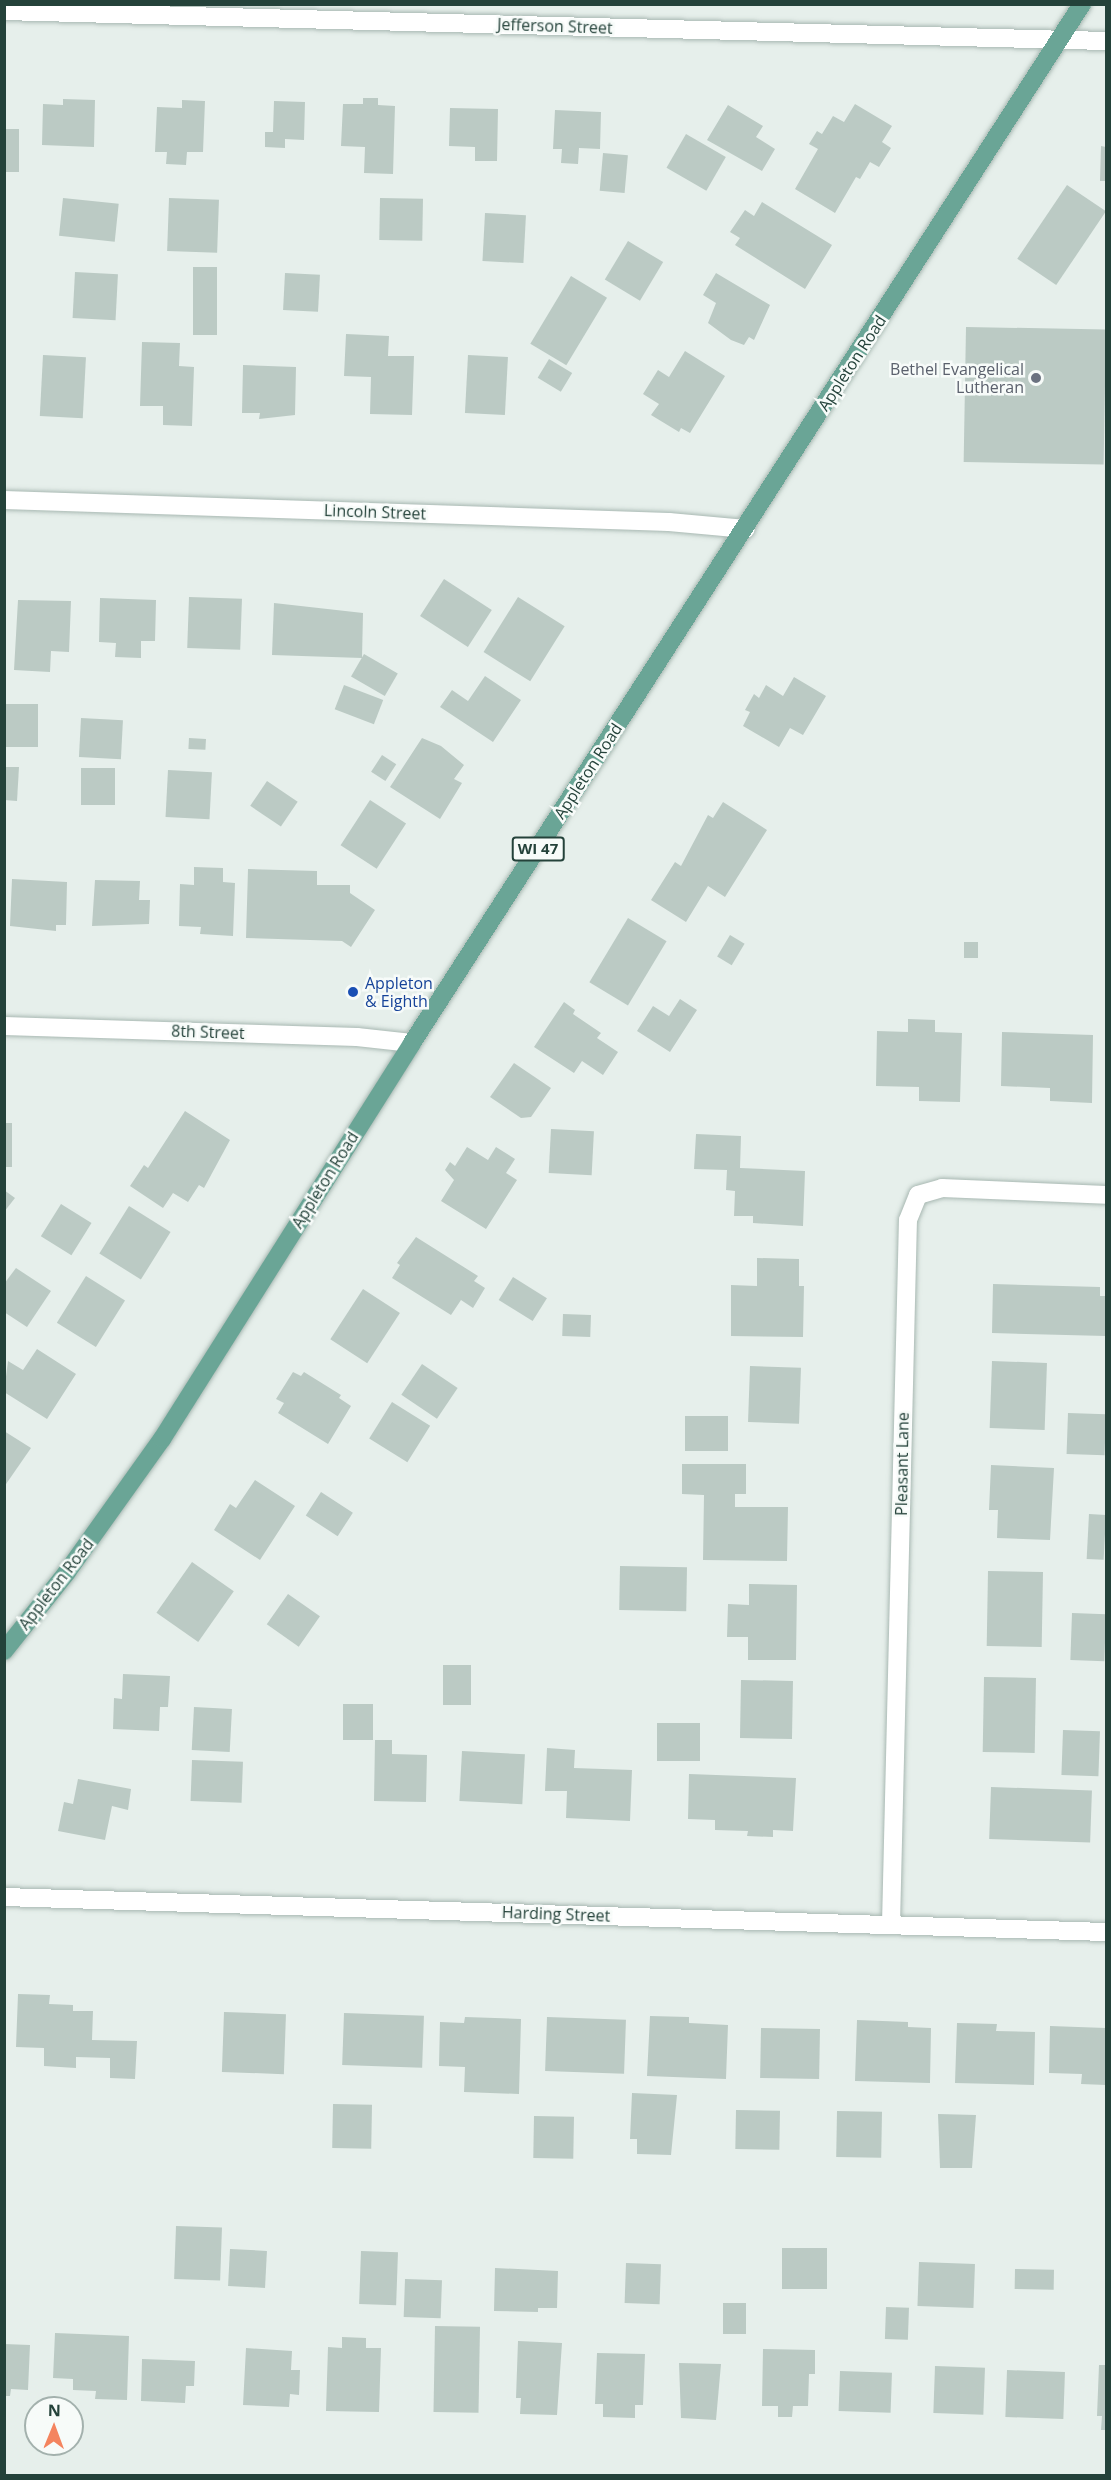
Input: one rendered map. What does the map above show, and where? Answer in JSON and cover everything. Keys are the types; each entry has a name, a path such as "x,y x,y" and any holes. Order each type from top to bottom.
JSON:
{"main road":[{"name":"Appleton Road","path":"4,1651 67,1572 162,1439 412,1043 746,529 1082,4"}],"street":[{"name":"Jefferson Street","path":"4,10 1107,41"},
{"name":"Lincoln Street","path":"4,500 669,522 746,529"},
{"name":"8th Street","path":"4,1026 357,1037 412,1043"},
{"name":"Pleasant Lane","path":"891,1924 908,1220 918,1195 942,1188 1107,1195"},
{"name":"Harding Street","path":"4,1897 1107,1932"}],"building":[{"path":"363,98 378,98 378,105 395,106 393,174 364,173 365,147 341,146 343,104 363,104"},
{"path":"63,99 95,100 94,147 42,145 43,104 63,105"},
{"path":"182,100 205,101 203,152 187,152 186,165 166,164 167,152 155,152 157,107 182,108"},
{"path":"274,101 305,102 304,140 285,139 285,148 265,147 265,132 273,132"},
{"path":"855,104 892,126 882,142 891,148 879,167 870,162 860,179 856,177 835,213 795,189 818,149 809,144 817,131 822,134 833,116 844,122"},
{"path":"728,105 763,126 756,137 775,149 762,171 707,140"},
{"path":"450,108 498,109 497,161 475,161 475,147 449,146"},
{"path":"555,110 601,112 600,149 579,148 578,164 561,163 562,149 553,149"},
{"path":"4,129 19,129 19,172 4,172"},
{"path":"686,134 726,157 706,191 666,168"},
{"path":"1101,146 1106,147 1106,181 1100,181"},
{"path":"603,153 628,155 625,193 600,191"},
{"path":"1067,185 1106,211 1056,285 1017,259"},
{"path":"63,198 119,204 115,242 59,236"},
{"path":"169,198 219,200 217,253 167,251"},
{"path":"380,198 423,199 422,241 379,240"},
{"path":"762,202 832,245 805,289 735,245 740,238 730,232 745,210 754,216"},
{"path":"485,213 526,215 523,263 482,261"},
{"path":"628,241 663,262 640,301 605,280"},
{"path":"193,267 217,267 217,335 193,335"},
{"path":"75,272 118,274 116,320 73,318"},
{"path":"285,273 320,275 318,312 283,310"},
{"path":"716,273 770,305 754,340 749,337 744,345 731,340 708,323 716,303 703,295"},
{"path":"571,276 607,298 566,365 530,344"},
{"name":"Bethel Evangelical Lutheran","path":"966,327 1106,329 1104,464 964,462"},
{"path":"346,334 389,336 388,356 414,356 412,415 370,414 371,377 344,376"},
{"path":"142,342 180,343 179,366 194,367 192,426 163,425 163,406 140,406"},
{"path":"685,351 725,376 690,433 681,428 679,432 651,415 659,404 643,394 658,370 669,377"},
{"path":"43,355 86,357 83,418 40,416"},
{"path":"468,355 508,357 505,415 465,413"},
{"path":"549,359 572,373 561,392 538,378"},
{"path":"243,365 296,367 295,415 259,419 260,413 242,413"},
{"path":"444,579 492,610 468,647 420,616"},
{"path":"189,597 242,599 240,650 187,648"},
{"path":"518,597 565,626 530,681 484,652"},
{"path":"100,598 156,600 155,641 141,641 141,658 115,657 116,643 99,642"},
{"path":"18,600 71,601 69,652 51,651 50,672 14,670"},
{"path":"274,603 363,613 362,658 272,655"},
{"path":"364,654 398,674 385,696 351,677"},
{"path":"485,676 521,700 493,742 440,707 452,690 468,701"},
{"path":"794,677 826,696 803,735 790,728 779,747 743,726 750,712 745,710 754,694 759,698 766,685 783,696"},
{"path":"344,685 383,700 374,724 335,709"},
{"path":"4,704 38,704 38,747 4,747"},
{"path":"81,718 123,720 121,759 79,757"},
{"path":"189,738 206,739 205,750 188,749"},
{"path":"422,738 441,746 464,765 454,779 462,783 440,819 390,787"},
{"path":"382,755 396,764 385,781 371,772"},
{"path":"4,767 19,767 17,801 4,800"},
{"path":"81,768 115,768 115,805 81,805"},
{"path":"168,770 212,772 209,819 166,817"},
{"path":"267,781 298,802 281,827 250,806"},
{"path":"370,800 406,823 377,869 341,845"},
{"path":"723,802 767,830 725,897 708,886 686,922 651,900 675,862 681,866 708,815 713,818"},
{"path":"194,867 223,868 223,882 235,883 233,936 200,934 201,927 179,926 180,884 194,885"},
{"path":"248,869 317,871 317,885 350,885 350,893 375,910 351,947 342,941 246,938"},
{"path":"12,879 67,882 66,925 56,925 56,931 10,926"},
{"path":"95,880 140,881 139,900 150,900 149,924 92,926"},
{"path":"628,918 667,941 628,1005 589,982"},
{"path":"730,935 745,944 732,965 717,956"},
{"path":"964,942 978,942 978,958 964,958"},
{"path":"680,999 697,1010 670,1052 637,1031 653,1006 669,1016"},
{"path":"564,1002 575,1010 573,1014 601,1033 597,1038 618,1052 603,1075 582,1061 574,1073 534,1047"},
{"path":"908,1019 935,1020 935,1032 962,1033 960,1102 919,1101 919,1087 876,1086 877,1031 908,1032"},
{"path":"1002,1032 1093,1035 1092,1103 1050,1101 1050,1088 1001,1086"},
{"path":"514,1063 551,1088 531,1117 521,1118 490,1097"},
{"path":"185,1111 230,1140 204,1188 199,1185 188,1202 173,1193 163,1208 130,1186 144,1165 148,1168"},
{"path":"4,1123 12,1123 12,1167 4,1167"},
{"path":"551,1129 594,1131 592,1175 549,1173"},
{"path":"696,1134 741,1136 740,1168 805,1171 803,1226 753,1223 753,1216 734,1216 735,1191 726,1190 727,1170 694,1169"},
{"path":"467,1147 488,1160 496,1147 515,1159 506,1173 517,1180 486,1229 441,1201 454,1180 445,1170 450,1162 455,1166"},
{"path":"4,1190 15,1198 4,1212"},
{"path":"61,1204 92,1223 71,1255 41,1236"},
{"path":"129,1206 171,1232 141,1279 99,1253"},
{"path":"416,1237 478,1276 474,1281 485,1288 473,1308 461,1300 451,1315 392,1278 400,1265 397,1263"},
{"path":"757,1258 799,1259 799,1286 804,1286 803,1337 731,1336 731,1285 757,1286"},
{"path":"16,1268 51,1291 27,1327 4,1312 4,1284"},
{"path":"86,1276 125,1300 96,1347 57,1323"},
{"path":"513,1277 547,1298 533,1321 499,1300"},
{"path":"993,1284 1100,1287 1100,1296 1106,1296 1106,1336 992,1333"},
{"path":"363,1289 400,1313 367,1363 330,1339"},
{"path":"563,1314 591,1315 590,1337 562,1336"},
{"path":"37,1349 76,1374 47,1419 4,1392 8,1361 23,1370"},
{"path":"992,1361 1047,1363 1045,1430 990,1428"},
{"path":"422,1364 458,1388 437,1419 401,1395"},
{"path":"750,1366 801,1368 799,1424 748,1422"},
{"path":"293,1372 301,1376 304,1372 341,1395 339,1398 351,1406 328,1444 278,1413 284,1403 276,1399"},
{"path":"392,1402 430,1426 407,1462 369,1438"},
{"path":"1068,1413 1106,1414 1105,1455 1067,1454"},
{"path":"685,1416 728,1416 728,1451 685,1451"},
{"path":"4,1431 31,1448 4,1487"},
{"path":"682,1464 746,1464 746,1494 735,1494 735,1507 788,1507 787,1561 703,1560 704,1495 682,1494"},
{"path":"991,1465 1054,1468 1050,1540 997,1538 998,1510 989,1510"},
{"path":"255,1480 295,1506 260,1560 214,1530 230,1504 236,1508"},
{"path":"321,1492 353,1513 338,1536 306,1515"},
{"path":"1089,1514 1106,1515 1104,1560 1087,1559"},
{"path":"192,1562 234,1591 198,1642 156,1613"},
{"path":"620,1566 687,1567 686,1611 619,1610"},
{"path":"988,1571 1043,1572 1042,1647 987,1646"},
{"path":"749,1584 797,1585 796,1660 748,1660 748,1637 727,1637 728,1604 749,1605"},
{"path":"288,1594 320,1616 299,1647 267,1624"},
{"path":"1072,1613 1106,1614 1104,1661 1070,1660"},
{"path":"443,1665 471,1665 471,1705 443,1705"},
{"path":"123,1674 170,1676 168,1707 160,1707 159,1731 113,1729 114,1698 122,1699"},
{"path":"984,1677 1036,1678 1035,1753 983,1752"},
{"path":"741,1680 793,1681 792,1739 740,1738"},
{"path":"343,1704 373,1704 373,1740 343,1740"},
{"path":"194,1707 232,1709 230,1752 192,1750"},
{"path":"657,1723 700,1723 700,1761 657,1761"},
{"path":"1063,1730 1100,1731 1098,1776 1061,1775"},
{"path":"375,1740 392,1740 392,1754 427,1755 426,1802 374,1801"},
{"path":"547,1748 575,1750 574,1768 632,1770 630,1821 566,1818 567,1791 545,1791"},
{"path":"462,1751 525,1754 522,1804 459,1801"},
{"path":"192,1760 243,1762 242,1803 191,1801"},
{"path":"689,1774 796,1778 793,1831 773,1830 773,1837 747,1836 748,1831 715,1830 715,1820 688,1819"},
{"path":"78,1779 131,1789 128,1810 112,1806 105,1840 58,1831 64,1802 73,1804"},
{"path":"991,1787 1092,1791 1090,1842 989,1839"},
{"path":"18,1994 50,1995 49,2004 73,2005 73,2011 93,2011 92,2040 137,2041 135,2079 110,2078 110,2058 76,2057 76,2068 44,2066 44,2048 16,2047"},
{"path":"224,2012 286,2014 284,2074 222,2072"},
{"path":"344,2013 424,2016 422,2068 342,2065"},
{"path":"650,2016 689,2017 689,2023 728,2025 726,2079 647,2076"},
{"path":"465,2017 521,2019 519,2094 464,2092 465,2067 439,2066 440,2022 464,2023"},
{"path":"547,2017 626,2020 624,2074 545,2071"},
{"path":"857,2020 908,2022 908,2027 931,2028 930,2083 855,2081"},
{"path":"957,2023 997,2024 996,2031 1035,2032 1034,2085 955,2083"},
{"path":"1050,2026 1106,2028 1106,2085 1081,2084 1082,2074 1049,2073"},
{"path":"761,2028 820,2029 819,2079 760,2078"},
{"path":"632,2093 677,2095 671,2155 637,2154 637,2139 630,2139"},
{"path":"333,2104 372,2105 371,2149 332,2148"},
{"path":"736,2110 780,2111 779,2150 735,2149"},
{"path":"837,2111 882,2112 881,2158 836,2157"},
{"path":"938,2114 976,2115 972,2168 940,2168"},
{"path":"534,2116 574,2117 573,2159 533,2158"},
{"path":"176,2226 222,2228 220,2281 174,2279"},
{"path":"782,2248 827,2248 827,2289 782,2289"},
{"path":"230,2249 267,2251 265,2288 228,2286"},
{"path":"361,2251 398,2252 396,2305 359,2304"},
{"path":"919,2262 975,2264 973,2308 917,2306"},
{"path":"626,2263 661,2264 660,2304 625,2303"},
{"path":"495,2268 558,2271 557,2308 538,2308 538,2312 494,2311"},
{"path":"1015,2269 1054,2270 1054,2290 1015,2289"},
{"path":"405,2279 442,2280 441,2318 404,2317"},
{"path":"723,2303 746,2303 746,2334 723,2334"},
{"path":"886,2307 909,2308 908,2340 885,2339"},
{"path":"435,2326 480,2327 478,2413 433,2412"},
{"path":"55,2333 129,2336 127,2400 95,2399 96,2391 73,2390 73,2379 53,2378"},
{"path":"342,2337 366,2338 366,2348 381,2348 379,2412 326,2411 328,2347 342,2348"},
{"path":"518,2341 562,2343 557,2415 520,2414 521,2398 516,2398"},
{"path":"4,2344 30,2345 28,2390 11,2389 10,2396 4,2396"},
{"path":"246,2348 292,2351 291,2370 300,2370 299,2395 290,2394 289,2407 243,2405"},
{"path":"763,2349 815,2350 815,2374 809,2374 808,2406 793,2406 792,2417 778,2417 778,2406 762,2406"},
{"path":"597,2353 645,2354 643,2405 635,2405 635,2418 603,2417 603,2404 595,2404"},
{"path":"142,2359 195,2361 194,2386 186,2386 185,2403 141,2401"},
{"path":"679,2363 721,2364 716,2420 681,2418"},
{"path":"1099,2365 1106,2365 1106,2430 1101,2430 1102,2416 1097,2416"},
{"path":"935,2366 985,2368 983,2415 933,2413"},
{"path":"1007,2370 1065,2372 1063,2419 1005,2417"},
{"path":"840,2371 892,2373 891,2413 839,2411"}],"place":[{"name":"Bethel Evangelical Lutheran","path":"1036,378"},
{"name":"Appleton & Eighth","path":"353,992"}]}
